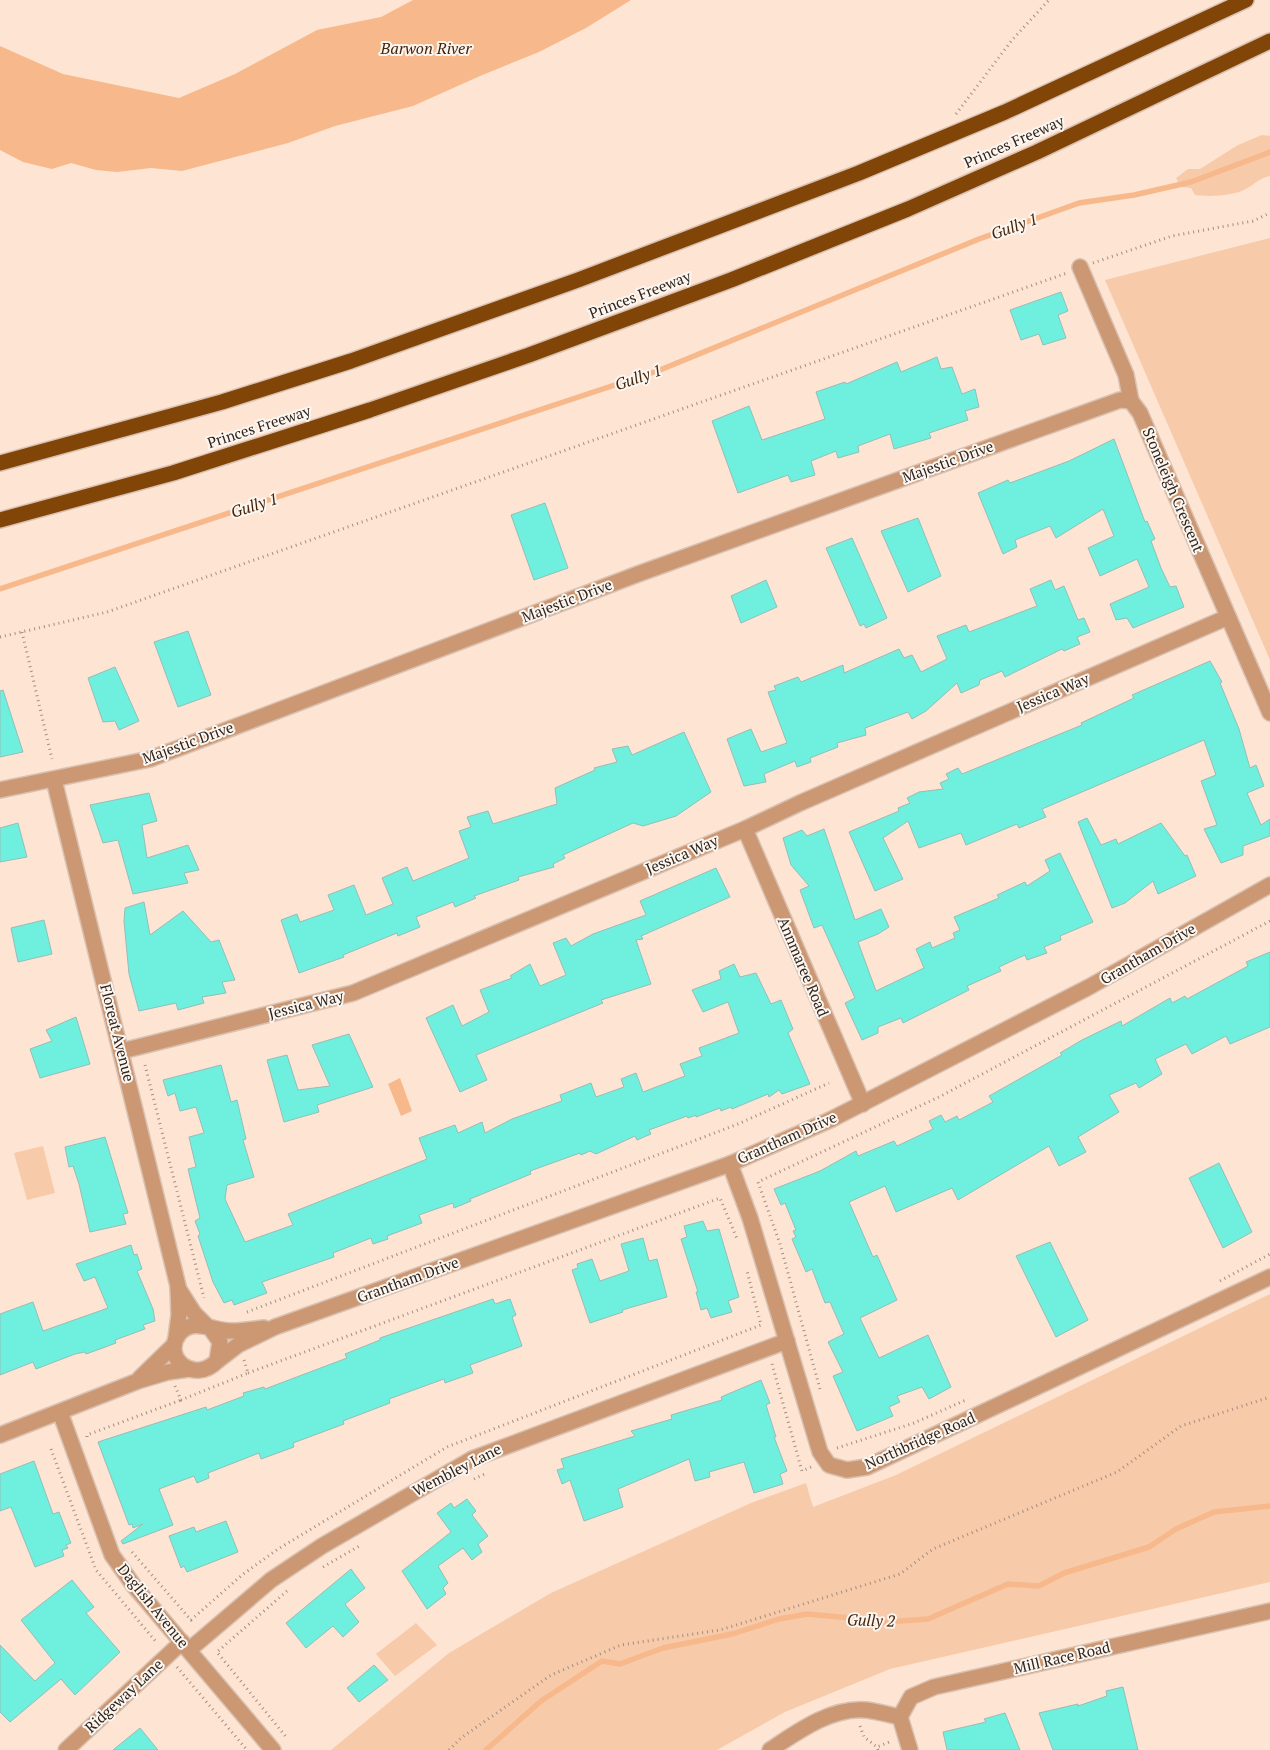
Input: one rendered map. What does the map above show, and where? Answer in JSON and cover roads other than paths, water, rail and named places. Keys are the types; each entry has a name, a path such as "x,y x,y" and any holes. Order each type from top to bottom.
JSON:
{"highway":[{"name":"Princes Freeway","path":"0,463 222,402 351,361 578,280 876,166 1005,112 1246,0"},
{"name":"Princes Freeway","path":"0,520 173,473 370,410 529,355 722,283 908,209 1037,152 1270,41"}],"street":[{"name":"Stoneleigh Crescent","path":"1080,268 1126,375 1131,401 1140,412 1270,713"},
{"name":"Majestic Drive","path":"0,790 150,758 656,567 1120,400 1131,401"},
{"name":"Jessica Way","path":"122,1051 353,993 745,830 800,803 1228,617"},
{"name":"Floreat Avenue","path":"54,780 122,1051 178,1286 179,1315 175,1341"},
{"name":"Annmaree Road","path":"745,830 862,1104"},
{"name":"Grantham Drive","path":"0,1435 138,1380 168,1372 204,1370 238,1345 275,1327 730,1164 862,1104 1089,987 1270,885"},
{"path":"730,1164 750,1218 787,1341"},
{"name":"Northbridge Road","path":"787,1341 820,1452 829,1465 847,1470 867,1467 1270,1277"},
{"name":"Floreat Avenue","path":"178,1286 194,1313 209,1328"},
{"name":"Grantham Drive","path":"138,1380 186,1327 194,1325 232,1331 275,1327"},
{"path":"209,1328 220,1342 221,1350 217,1361"},
{"path":"175,1341 177,1359 189,1370"},
{"name":"Wembley Lane","path":"185,1646 271,1580 322,1546 472,1459 787,1341"},
{"name":"Daglish Avenue","path":"60,1412 112,1555 134,1586 273,1750"},
{"name":"Mill Race Road","path":"900,1717 911,1697 934,1687 1270,1610"},
{"name":"Ridgeway Lane","path":"66,1750 185,1646"},
{"path":"770,1750 796,1732 841,1711 866,1710 900,1717 910,1750"}],"water":[{"name":"Barwon River","path":"413,0 631,0 586,28 539,52 413,106 335,126 288,143 182,171 151,168 117,172 96,170 71,163 52,169 23,162 0,150 0,46 63,74 179,98 235,74 317,30 381,17"},
{"path":"400,1078 412,1111 401,1116 388,1084"}],"waterway":[{"name":"Gully 1","path":"0,589 660,370 979,239 1079,203 1134,195 1191,182 1270,152"},
{"name":"Gully 2","path":"486,1750 541,1701 602,1661 620,1664 663,1648 732,1634 779,1619 807,1614 850,1618 873,1623 928,1619 1008,1584 1039,1586 1064,1573 1149,1547 1176,1529 1214,1512 1270,1506"}]}
